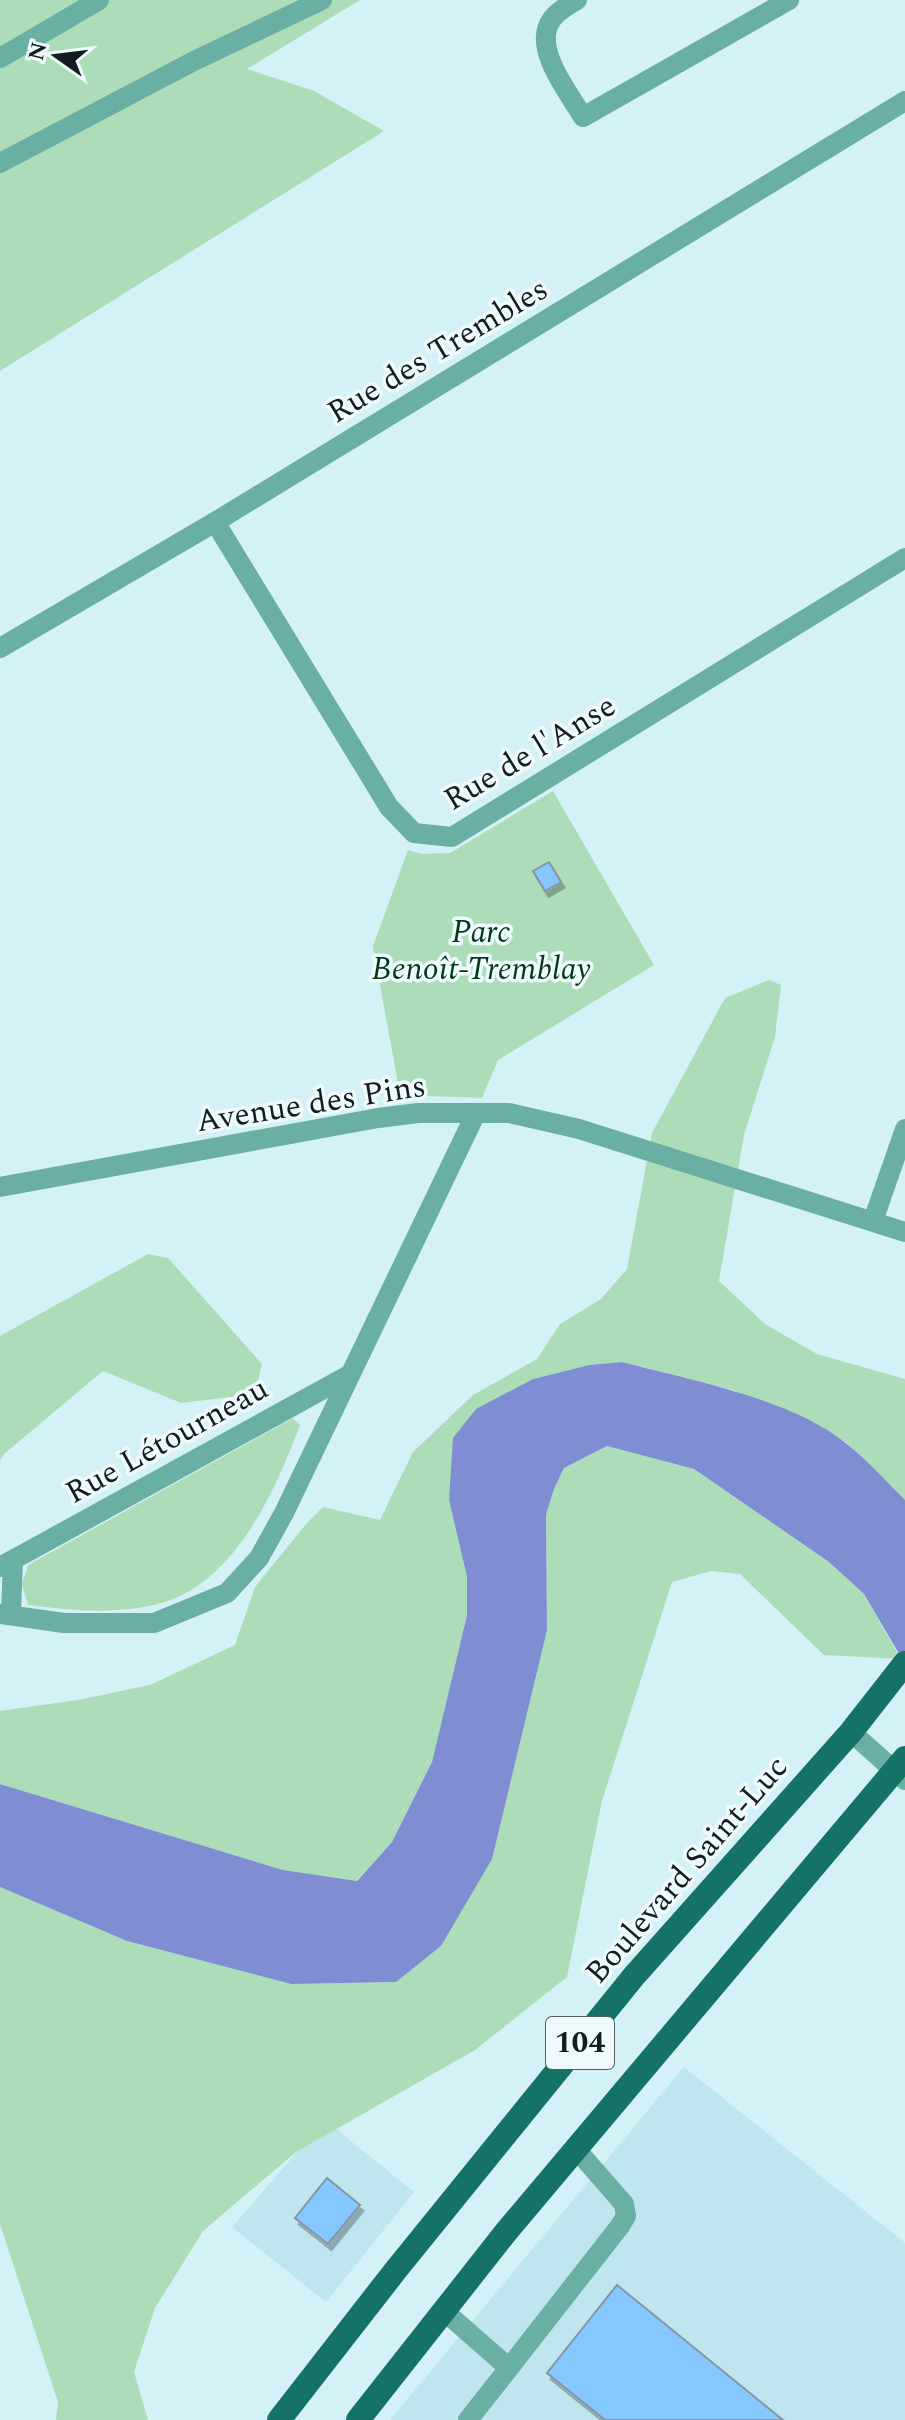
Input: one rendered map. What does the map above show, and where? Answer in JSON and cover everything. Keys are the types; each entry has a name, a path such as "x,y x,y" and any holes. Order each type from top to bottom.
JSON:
{"main road":[{"name":"Boulevard Saint-Luc","path":"279,2420 395,2271 634,1976 851,1732 899,1670"},
{"name":"104","path":"358,2420 506,2232 901,1770"}],"street":[{"path":"0,58 99,0"},
{"path":"0,163 194,61 322,0"},
{"path":"577,0 550,21 546,45 549,60 583,117 789,0"},
{"name":"Rue des Trembles","path":"0,648 215,522 905,101"},
{"name":"Rue de l'Anse","path":"215,522 389,807 414,833 452,837 905,558"},
{"name":"Avenue des Pins","path":"0,1187 378,1118 418,1113 509,1113 579,1129 905,1232"},
{"name":"Rue Létourneau","path":"349,1375 6,1563 6,1614 64,1623 154,1623 227,1593 259,1558 284,1513 476,1113"},
{"path":"873,1221 905,1129"},
{"path":"851,1732 901,1770"},
{"path":"468,2420 626,2216 624,2204 576,2149"},
{"path":"444,2311 509,2368"}],"shaded area":[{"path":"684,2067 905,2243 905,2420 390,2420"},
{"path":"325,2120 414,2192 326,2302 232,2227"}],"green space":[{"path":"0,0 360,0 247,69 314,91 384,131 0,371"},
{"name":"Parc Benoît-Tremblay","path":"553,791 654,965 498,1060 482,1098 400,1095 373,946 408,850 421,854 450,853"},
{"path":"769,980 781,985 775,1037 744,1135 719,1281 765,1324 817,1354 905,1379 905,1500 846,1442 736,1391 622,1362 589,1365 533,1379 449,1500 467,1577 467,1615 432,1762 392,1842 356,1881 283,1870 0,1784 0,1711 78,1700 150,1685 235,1645 255,1587 323,1507 380,1520 413,1452 473,1395 537,1359 560,1324 601,1299 627,1269 652,1133 725,998"},
{"path":"148,1254 168,1258 262,1364 255,1394 181,1403 103,1371 4,1454 0,1461 0,1336"},
{"path":"293,1418 300,1425 280,1475 253,1526 217,1570 196,1587 173,1599 139,1608 82,1610 28,1605 22,1584 28,1565"},
{"path":"607,1446 694,1469 829,1562 864,1594 901,1659 824,1655 740,1574 711,1571 672,1582 602,1801 567,1977 475,2050 296,2152 203,2231 155,2308 134,2372 148,2420 56,2420 58,2402 0,2224 0,1887 127,1941 291,1984 396,1982 441,1946 547,1630 546,1515 554,1489 564,1468"}],"water":[{"path":"622,1362 740,1393 799,1415 847,1444 905,1500 905,1664 864,1594 829,1562 694,1469 607,1446 564,1468 546,1515 547,1630 492,1859 441,1946 396,1982 291,1984 127,1941 0,1887 0,1784 283,1870 357,1881 392,1842 432,1762 467,1615 467,1577 449,1500 453,1438 476,1409 533,1379 589,1365"}],"building":[{"path":"549,862 561,882 545,891 533,871"},
{"path":"327,2178 360,2205 328,2244 295,2218"},
{"path":"617,2285 783,2420 605,2420 547,2373"}]}
